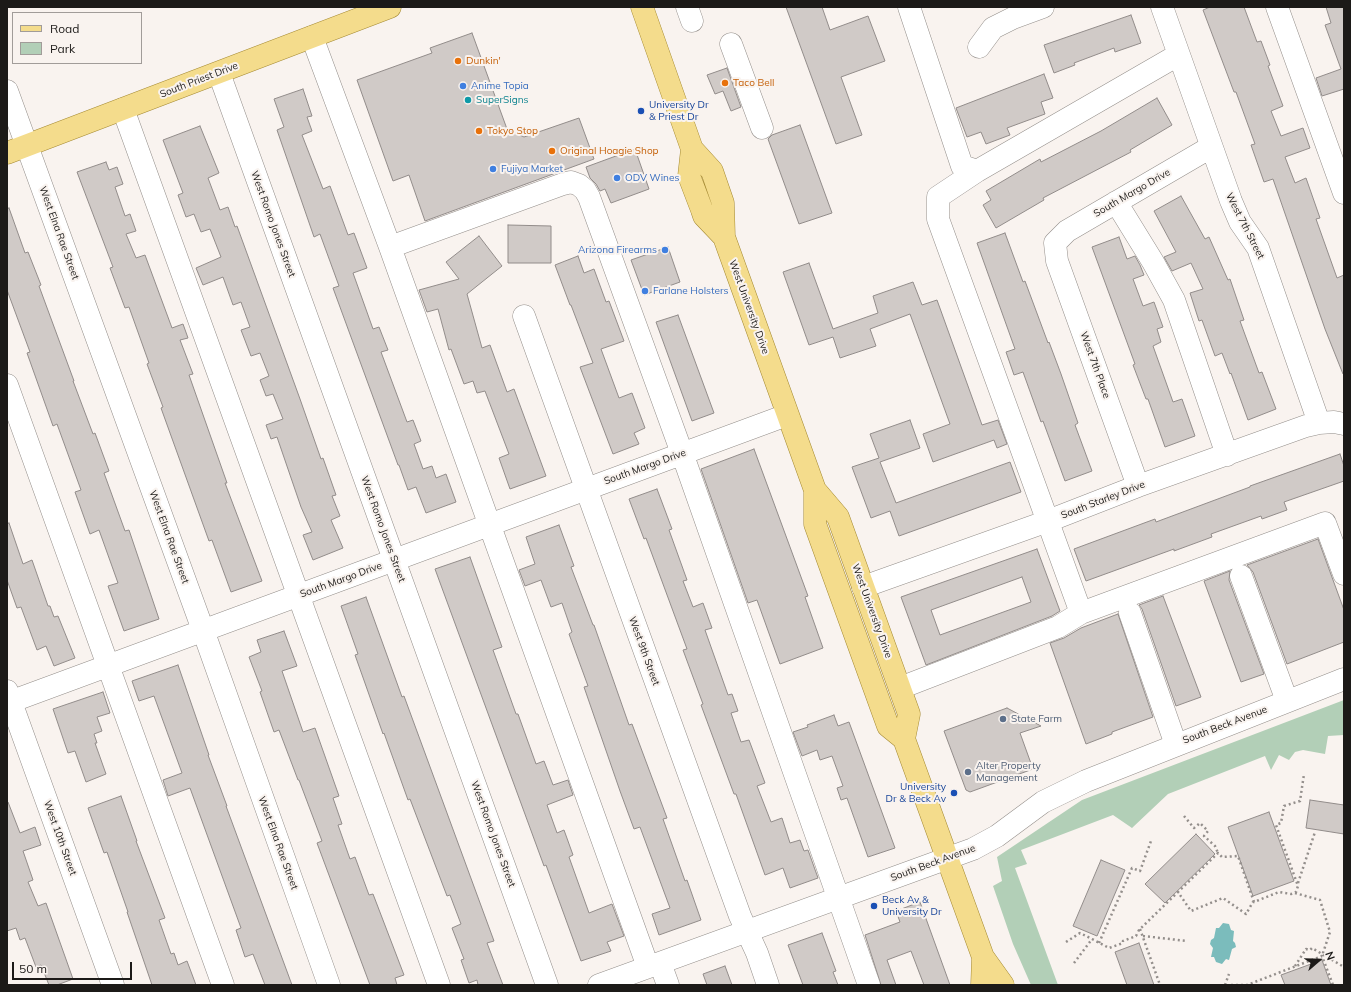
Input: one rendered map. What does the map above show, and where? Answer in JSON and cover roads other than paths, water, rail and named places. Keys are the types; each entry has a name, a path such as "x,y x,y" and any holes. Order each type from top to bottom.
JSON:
{"main road":[{"name":"South Priest Drive","path":"7,153 390,7"},
{"name":"West University Drive","path":"642,7 692,150 712,171 723,203 724,237 815,490 816,524 821,539 888,726 904,739 909,714 900,688 838,517 815,490"},
{"path":"904,739 983,957 1003,985"},
{"path":"982,985 983,957"}],"street":[{"path":"908,7 962,166 978,172"},
{"path":"978,47 993,28 1013,18 1043,7"},
{"name":"West 7th Street","path":"1162,7 1231,201 1240,222 1258,248 1319,423"},
{"path":"1277,7 1344,194"},
{"path":"312,37 490,524 654,965 668,985"},
{"path":"731,44 762,128"},
{"path":"1081,613 938,219 938,197 1178,55"},
{"name":"West Romo Jones Street","path":"219,73 547,985"},
{"name":"West Elna Rae Street","path":"7,91 329,985"},
{"path":"123,109 439,985"},
{"name":"South Margo Drive","path":"1055,243 1068,230 1211,147"},
{"path":"390,247 563,184 571,182 579,184 585,190 589,197 682,453 869,985"},
{"path":"1116,202 1153,262 1174,300 1227,455"},
{"name":"West 7th Place","path":"1055,243 1057,261 1138,486"},
{"name":"West 9th Street","path":"524,316 740,916 757,953 768,985"},
{"path":"7,385 223,985"},
{"name":"South Margo Drive","path":"8,698 107,665 298,596 787,415"},
{"name":"South Starley Drive","path":"863,587 1306,426 1334,422 1344,424"},
{"path":"900,688 1058,627 1081,613 1324,523 1344,574"},
{"path":"1241,576 1287,701"},
{"path":"1130,614 1176,745"},
{"name":"South Beck Avenue","path":"598,985 973,849 997,836 1044,802 1086,781 1344,679"},
{"name":"West 10th Street","path":"8,698 113,985"}],"water":[{"path":"1223,923 1229,924 1231,930 1234,931 1233,941 1236,947 1232,949 1229,960 1226,959 1222,964 1216,962 1214,957 1211,957 1213,948 1210,944 1211,940 1214,938 1216,928 1219,928"}],"place":[{"name":"Dunkin'","path":"458,61"},
{"name":"Taco Bell","path":"725,83"},
{"name":"Anime Topia","path":"463,86"},
{"name":"SuperSigns","path":"468,100"},
{"name":"University Dr & Priest Dr","path":"641,111"},
{"name":"Tokyo Stop","path":"479,131"},
{"name":"Original Hoagie Shop","path":"552,151"},
{"name":"Fujiya Market","path":"493,169"},
{"name":"ODV Wines","path":"617,178"},
{"name":"Arizona Firearms","path":"665,250"},
{"name":"Farlane Holsters","path":"645,291"},
{"name":"State Farm","path":"1003,719"},
{"name":"Alter Property Management","path":"968,772"},
{"name":"University Dr & Beck Av","path":"954,793"},
{"name":"Beck Av & University Dr","path":"874,906"}]}
